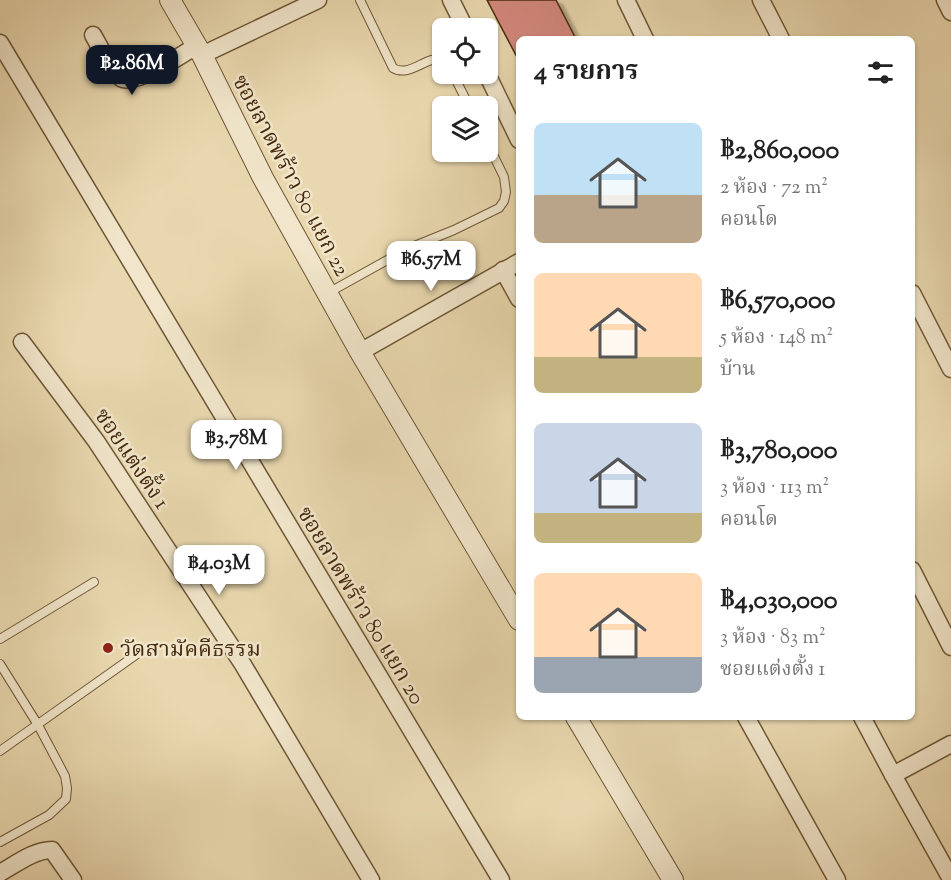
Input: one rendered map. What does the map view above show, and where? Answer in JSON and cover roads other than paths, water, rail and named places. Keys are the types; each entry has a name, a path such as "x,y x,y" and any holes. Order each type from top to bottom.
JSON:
{"street":[{"name":"ซอยลาดพร้าว 80 แยก 22","path":"171,0 263,177 360,352 516,615"},
{"path":"93,35 113,69 120,78 127,80 143,76 318,0"},
{"path":"451,0 460,18"},
{"path":"626,0 644,36"},
{"path":"761,0 779,36"},
{"path":"945,0 951,12"},
{"name":"ซอยลาดพร้าว 80 แยก 20","path":"0,43 501,880"},
{"path":"492,84 516,134"},
{"path":"360,352 516,264"},
{"path":"503,270 516,294"},
{"path":"915,299 951,369"},
{"name":"ซอยแต่งตั้ง 1","path":"22,342 96,441 229,643 371,880"},
{"path":"915,576 951,646"},
{"path":"578,720 673,880"},
{"path":"748,720 837,880"},
{"path":"864,720 951,879"},
{"path":"893,775 951,744"},
{"path":"0,873 34,854 52,850 74,880"}],"lane":[{"path":"360,0 393,68 405,71 432,60"},
{"path":"328,294 407,249 499,208 506,192 504,177 497,162"},
{"path":"0,639 94,582"},
{"path":"0,751 140,652"},
{"path":"0,664 38,725 65,776 67,788 66,799 49,815 0,842"}],"place":[{"name":"วัดสามัคคีธรรม","path":"108,648"}]}
